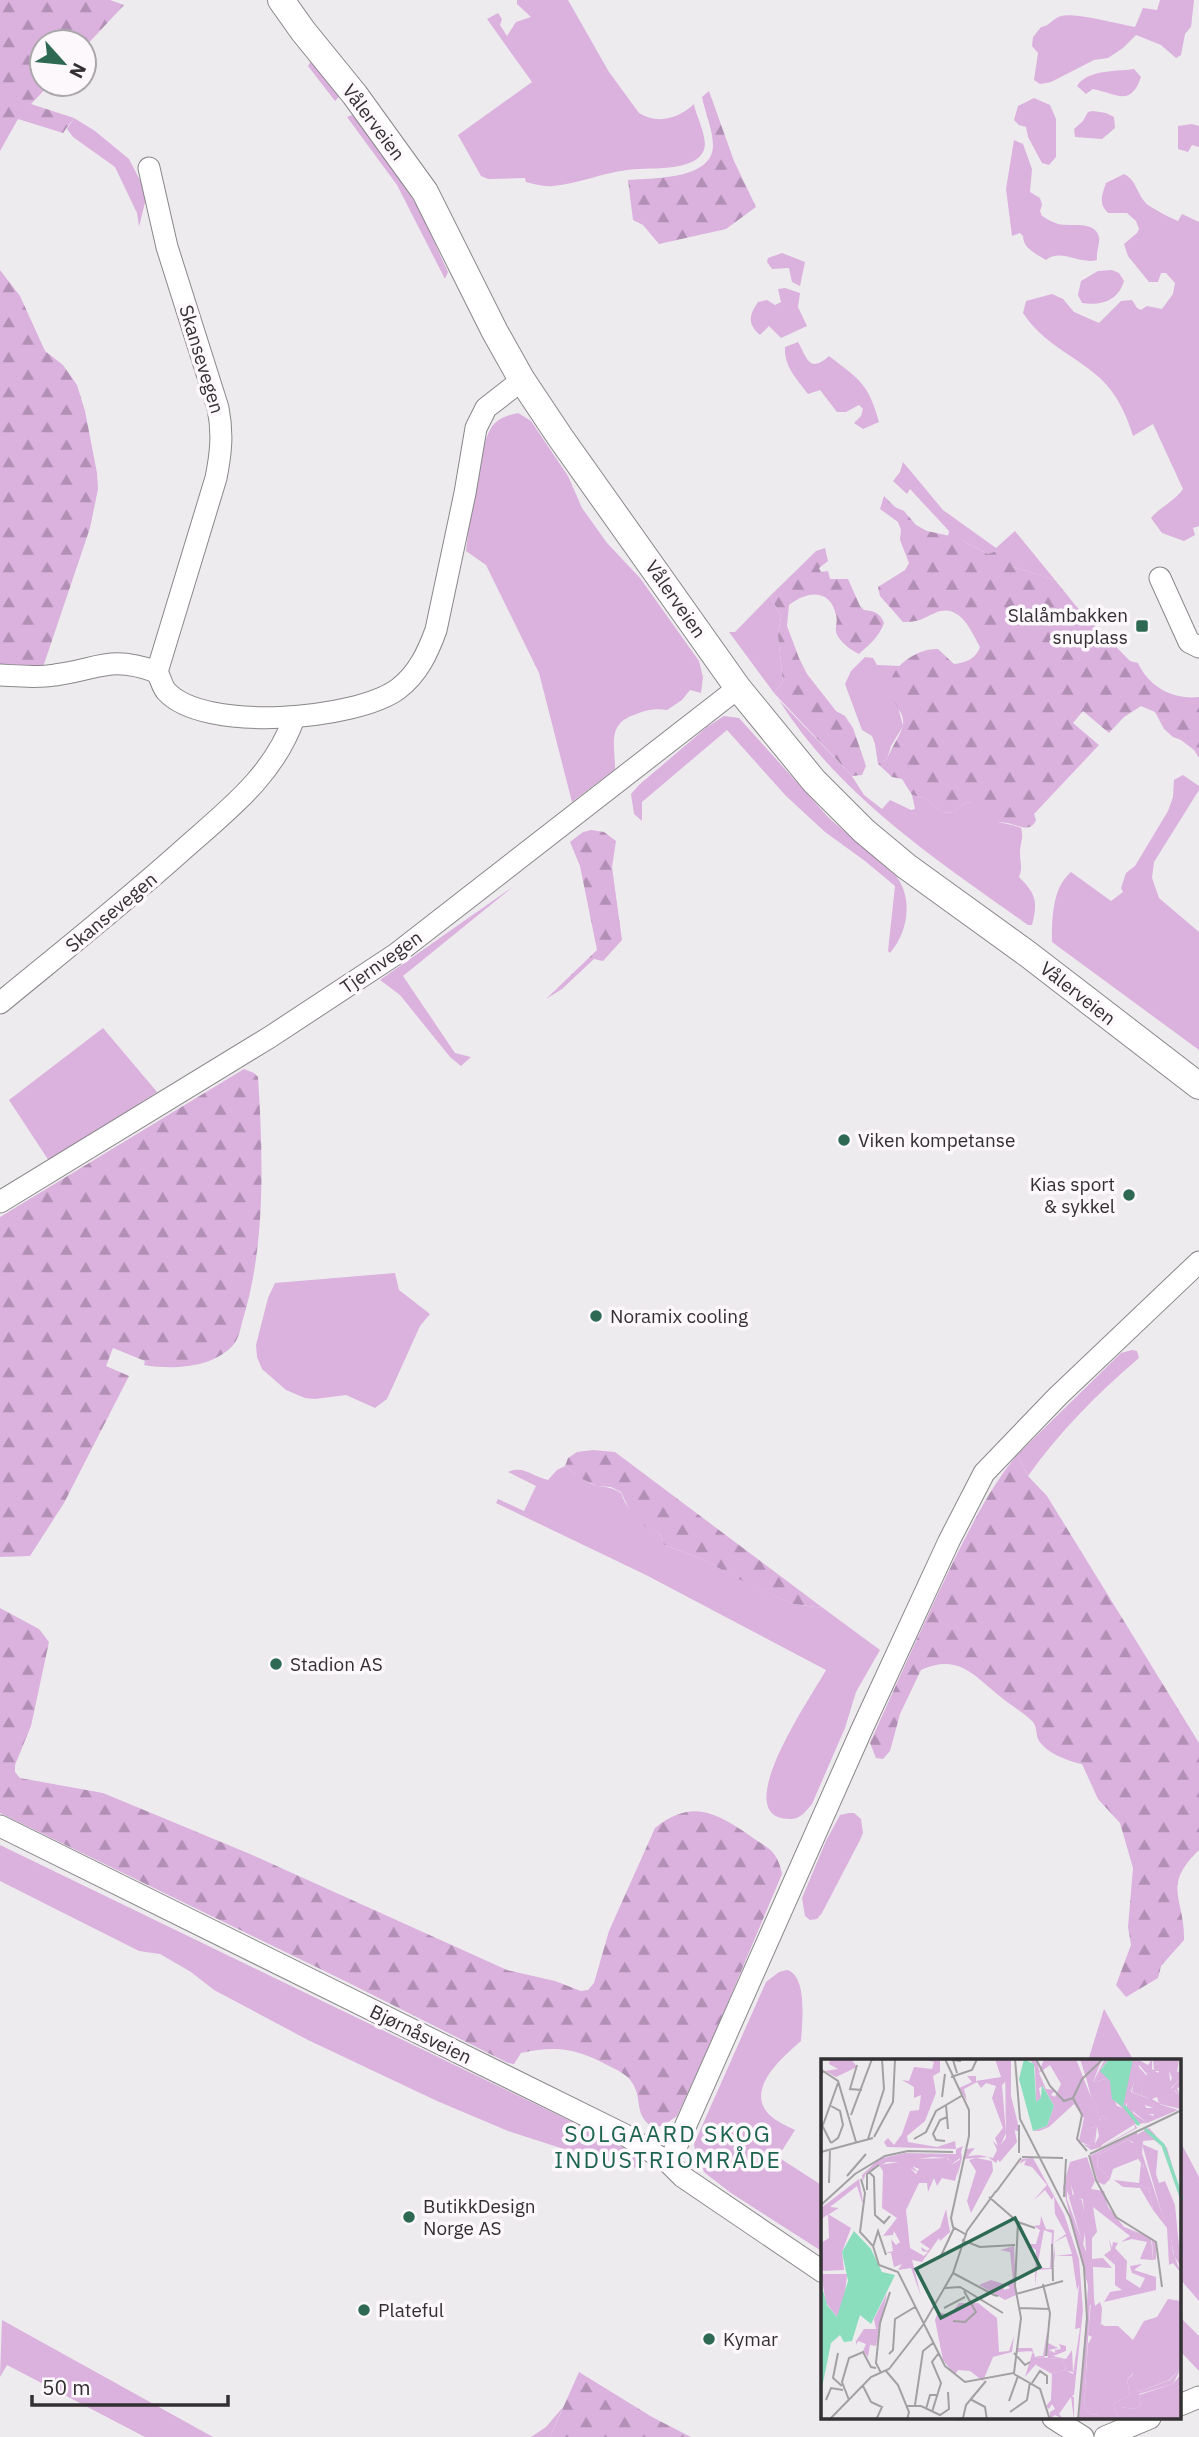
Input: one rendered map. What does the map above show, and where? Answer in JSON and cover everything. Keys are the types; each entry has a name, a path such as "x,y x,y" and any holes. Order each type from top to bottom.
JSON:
{"street":[{"name":"Vålerveien","path":"281,0 378,125 425,192 522,380 560,437 738,688 814,781 864,831 1199,1086"},
{"name":"Skansevegen","path":"149,168 167,247 222,426 222,448 216,478 157,671"},
{"path":"0,675 58,675 108,663 126,663 157,671 166,691 186,705 236,716 294,718 360,707 398,689 417,669 428,652 442,606 476,428 486,408 522,380"},
{"path":"1160,578 1189,642 1199,647"},
{"name":"Tjernvegen","path":"0,1202 270,1037 396,954 738,688"},
{"name":"Skansevegen","path":"0,1003 139,890 252,788 271,764 286,739 294,718"},
{"path":"669,2163 862,1729 949,1541 984,1473 1058,1396 1199,1262"},
{"name":"Bjørnåsveien","path":"0,1826 613,2128 669,2163 683,2178 821,2271"},
{"path":"1182,2404 1199,2397"},
{"path":"1056,2420 1083,2437"},
{"path":"1105,2437 1145,2420"}],"green space":[{"path":"0,0 110,0 124,5 98,33 98,28 28,28 28,98 37,98 31,104 74,118 63,133 18,119 0,151"},
{"path":"517,0 568,0 609,72 639,113 654,119 668,118 682,113 694,104 705,144 701,155 677,166 618,171 553,186 526,182 525,178 488,179 481,176 458,135 532,82 487,19 498,13 502,19 500,25 507,36 516,22 531,17 517,4"},
{"path":"1160,0 1194,0 1191,27 1185,34 1181,55 1176,58 1161,45 1136,35 1108,58 1094,60 1051,82 1040,84 1034,80 1038,53 1032,46 1033,37 1041,27 1067,15 1135,27 1143,8 1157,10"},
{"path":"311,61 340,96 335,101 308,66"},
{"path":"1134,69 1141,77 1133,92 1128,95 1093,89 1086,94 1077,86 1095,74"},
{"path":"709,91 734,161 756,207 726,229 659,244 643,225 633,220 628,180 679,175 703,165 710,157 713,146 702,97"},
{"path":"1034,98 1050,105 1056,119 1056,157 1049,165 1042,163 1028,137 1026,127 1014,120 1018,106"},
{"path":"1088,112 1114,117 1115,128 1102,139 1075,137 1074,129"},
{"path":"352,115 364,126 419,209 448,272 445,279 397,185 347,117"},
{"path":"74,118 95,131 129,159 147,194 139,227 137,213 115,167 73,137 67,129"},
{"path":"1178,126 1199,126 1199,147 1192,145 1188,152 1178,149"},
{"path":"1014,140 1023,144 1032,169 1030,192 1040,198 1042,216 1058,224 1093,228 1099,237 1097,260 1058,256 1046,260 1028,247 1020,233 1012,236 1006,189"},
{"path":"1124,174 1132,180 1148,205 1178,221 1182,214 1199,222 1199,526 1193,528 1195,535 1184,541 1162,533 1151,518 1183,489 1153,424 1133,436 1121,406 1107,385 1040,333 1023,313 1026,301 1052,294 1063,299 1074,312 1099,323 1121,301 1132,300 1141,310 1147,306 1162,309 1173,294 1175,283 1166,273 1161,273 1158,282 1149,282 1128,256 1124,244 1137,233 1139,229 1136,221 1127,213 1108,213 1103,206 1102,195 1106,183"},
{"path":"782,253 805,262 800,286 792,282 789,268 772,269 767,262 768,258"},
{"path":"0,270 20,296 45,351 63,365 77,385 97,473 98,489 90,528 42,670 0,670"},
{"path":"1112,270 1119,273 1124,281 1118,293 1102,303 1082,303 1078,295 1081,281 1098,271"},
{"path":"785,288 800,293 798,307 807,326 781,338 769,326 760,335 751,323 755,307 758,302 767,300 775,305 781,302 778,289"},
{"path":"798,342 809,362 817,364 829,356 856,377 867,390 879,422 863,429 854,423 861,416 863,409 859,405 846,412 837,412 820,390 808,394 792,372 785,354 785,347"},
{"path":"518,413 531,421 568,476 582,508 607,543 640,578 699,661 703,677 701,693 690,690 682,700 667,710 654,709 625,719 614,736 615,769 572,802 539,673 486,565 466,551 476,484 489,433 499,420"},
{"path":"903,462 943,510 996,548 1015,531 1055,580 1014,567 996,551 988,554 948,536 949,531 910,489 907,494 893,481"},
{"path":"884,496 895,507 904,511 916,525 927,531 955,537 988,554 996,551 1008,553 1014,567 1055,580 1076,606 1130,661 1138,663 1155,685 1171,694 1199,697 1199,758 1194,750 1164,729 1155,712 1141,706 1124,717 1109,733 1083,711 1073,723 1099,745 1034,814 1036,820 1030,827 988,821 970,802 953,813 942,812 925,798 912,795 902,779 892,777 878,764 887,759 903,724 902,716 890,693 893,675 905,661 921,652 938,649 954,664 970,660 980,647 968,626 957,614 943,611 917,621 903,622 880,596 878,587 905,570 909,563 900,540 898,522 880,509"},
{"path":"825,548 828,561 819,568 821,572 828,571 830,579 848,579 860,606 879,615 884,623 882,628 859,654 849,648 836,632 837,617 829,600 817,595 803,597 789,605 787,626 807,674 853,728 866,766 862,775 852,776 774,693 783,682 778,636 781,616 770,596 816,551"},
{"path":"770,596 781,616 778,636 783,682 774,693 729,632 735,632"},
{"path":"865,657 873,658 877,665 900,666 891,680 903,726 887,759 878,764 872,736 862,730 845,684 851,671"},
{"path":"779,700 852,776 864,795 882,809 890,800 911,810 915,809 912,795 925,798 942,812 953,813 970,802 988,819 1021,828 1019,877 1034,898 1032,925 1028,925 925,851 860,797 803,735"},
{"path":"724,716 739,718 829,818 897,877 907,906 901,936 890,953 888,951 895,886 825,832 786,796 727,730 642,802 642,821 634,814 631,794 639,785 707,727"},
{"path":"1183,775 1199,786 1199,790 1154,862 1152,878 1159,898 1199,932 1199,1050 1052,942 1054,904 1065,879 1071,872 1111,901 1123,892 1121,888 1126,873 1135,866 1168,811 1173,797 1174,780"},
{"path":"583,832 604,832 616,841 612,867 622,940 603,961 594,959 562,989 546,999 597,950 580,866 570,842"},
{"path":"514,886 403,976 455,1053 471,1057 461,1066 450,1057 400,995 380,980"},
{"path":"103,1028 157,1092 49,1161 9,1100"},
{"path":"244,1069 258,1077 261,1199 256,1261 237,1339 226,1352 216,1358 180,1367 144,1365 145,1361 113,1348 106,1366 129,1376 64,1503 30,1556 0,1557 0,1217"},
{"path":"395,1273 399,1290 430,1314 420,1326 387,1399 375,1408 346,1395 305,1398 286,1390 262,1369 256,1345 268,1298 275,1283"},
{"path":"1137,1351 1139,1358 1080,1414 1028,1476 1017,1455 1121,1353"},
{"path":"577,1452 615,1452 823,1608 793,1604 702,1559 664,1545 660,1534 647,1528 632,1515 621,1492 611,1487 597,1486 580,1478 565,1466 568,1458"},
{"path":"1017,1455 1028,1476 1047,1496 1199,1743 1199,1850 1187,1863 1178,1884 1184,1940 1161,1966 1158,1978 1126,1997 1116,1985 1131,1945 1128,1927 1133,1868 1120,1823 1098,1799 1082,1764 1048,1750 1039,1741 1035,1726 1028,1717 971,1673 963,1668 945,1664 921,1670 900,1714 890,1751 883,1759 876,1758 870,1743 956,1556 991,1491"},
{"path":"565,1466 594,1485 621,1493 636,1517 660,1534 664,1545 702,1559 793,1604 823,1608 880,1650 856,1692 845,1728 812,1804 800,1816 790,1819 772,1814 767,1799 770,1778 792,1727 826,1670 646,1575 496,1503 498,1499 524,1511 536,1486 508,1472 523,1471 548,1480"},
{"path":"0,1608 39,1629 49,1642 31,1726 15,1765 15,1772 20,1778 103,1793 250,1854 507,1970 555,1981 581,1991 588,1990 594,1983 609,1931 655,1828 668,1819 692,1811 714,1815 766,1847 777,1859 782,1874 677,2116 664,2125 653,2128 643,2117 631,2081 599,2061 568,2050 546,2049 521,2053 514,2064 508,2063 0,1813"},
{"path":"854,1813 861,1819 863,1833 822,1913 817,1919 810,1920 805,1916 802,1898 840,1815"},
{"path":"0,1845 591,2131 637,2155 637,2168 573,2152 508,2131 308,2040 214,1990 191,1972 160,1954 139,1951 0,1881"},
{"path":"787,1970 794,1974 801,1990 801,2041 770,2072 761,2092 762,2101 772,2117 795,2130 778,2157 821,2185 821,2251 731,2193 705,2173 696,2157 694,2144 766,1982 779,1972"},
{"path":"1104,2009 1133,2059 1089,2059"},
{"path":"1182,2145 1199,2177 1199,2301 1182,2281"},
{"path":"1182,2319 1199,2336 1199,2371 1182,2353"},
{"path":"2,2320 213,2437 145,2437 7,2365 0,2377"},
{"path":"579,2372 652,2417 691,2437 550,2437"},
{"path":"563,2407 550,2437 531,2437 546,2427"}],"place":[{"name":"Slalåmbakken snuplass","path":"1142,626"},
{"name":"Viken kompetanse","path":"844,1140"},
{"name":"Kias sport & sykkel","path":"1129,1195"},
{"name":"Noramix cooling","path":"596,1316"},
{"name":"Stadion AS","path":"276,1664"},
{"name":"ButikkDesign Norge AS","path":"409,2217"},
{"name":"Plateful","path":"364,2310"},
{"name":"Kymar","path":"709,2339"}],"district":[{"name":"SOLGAARD SKOG INDUSTRIOMRÅDE","path":"668,2147"}]}
